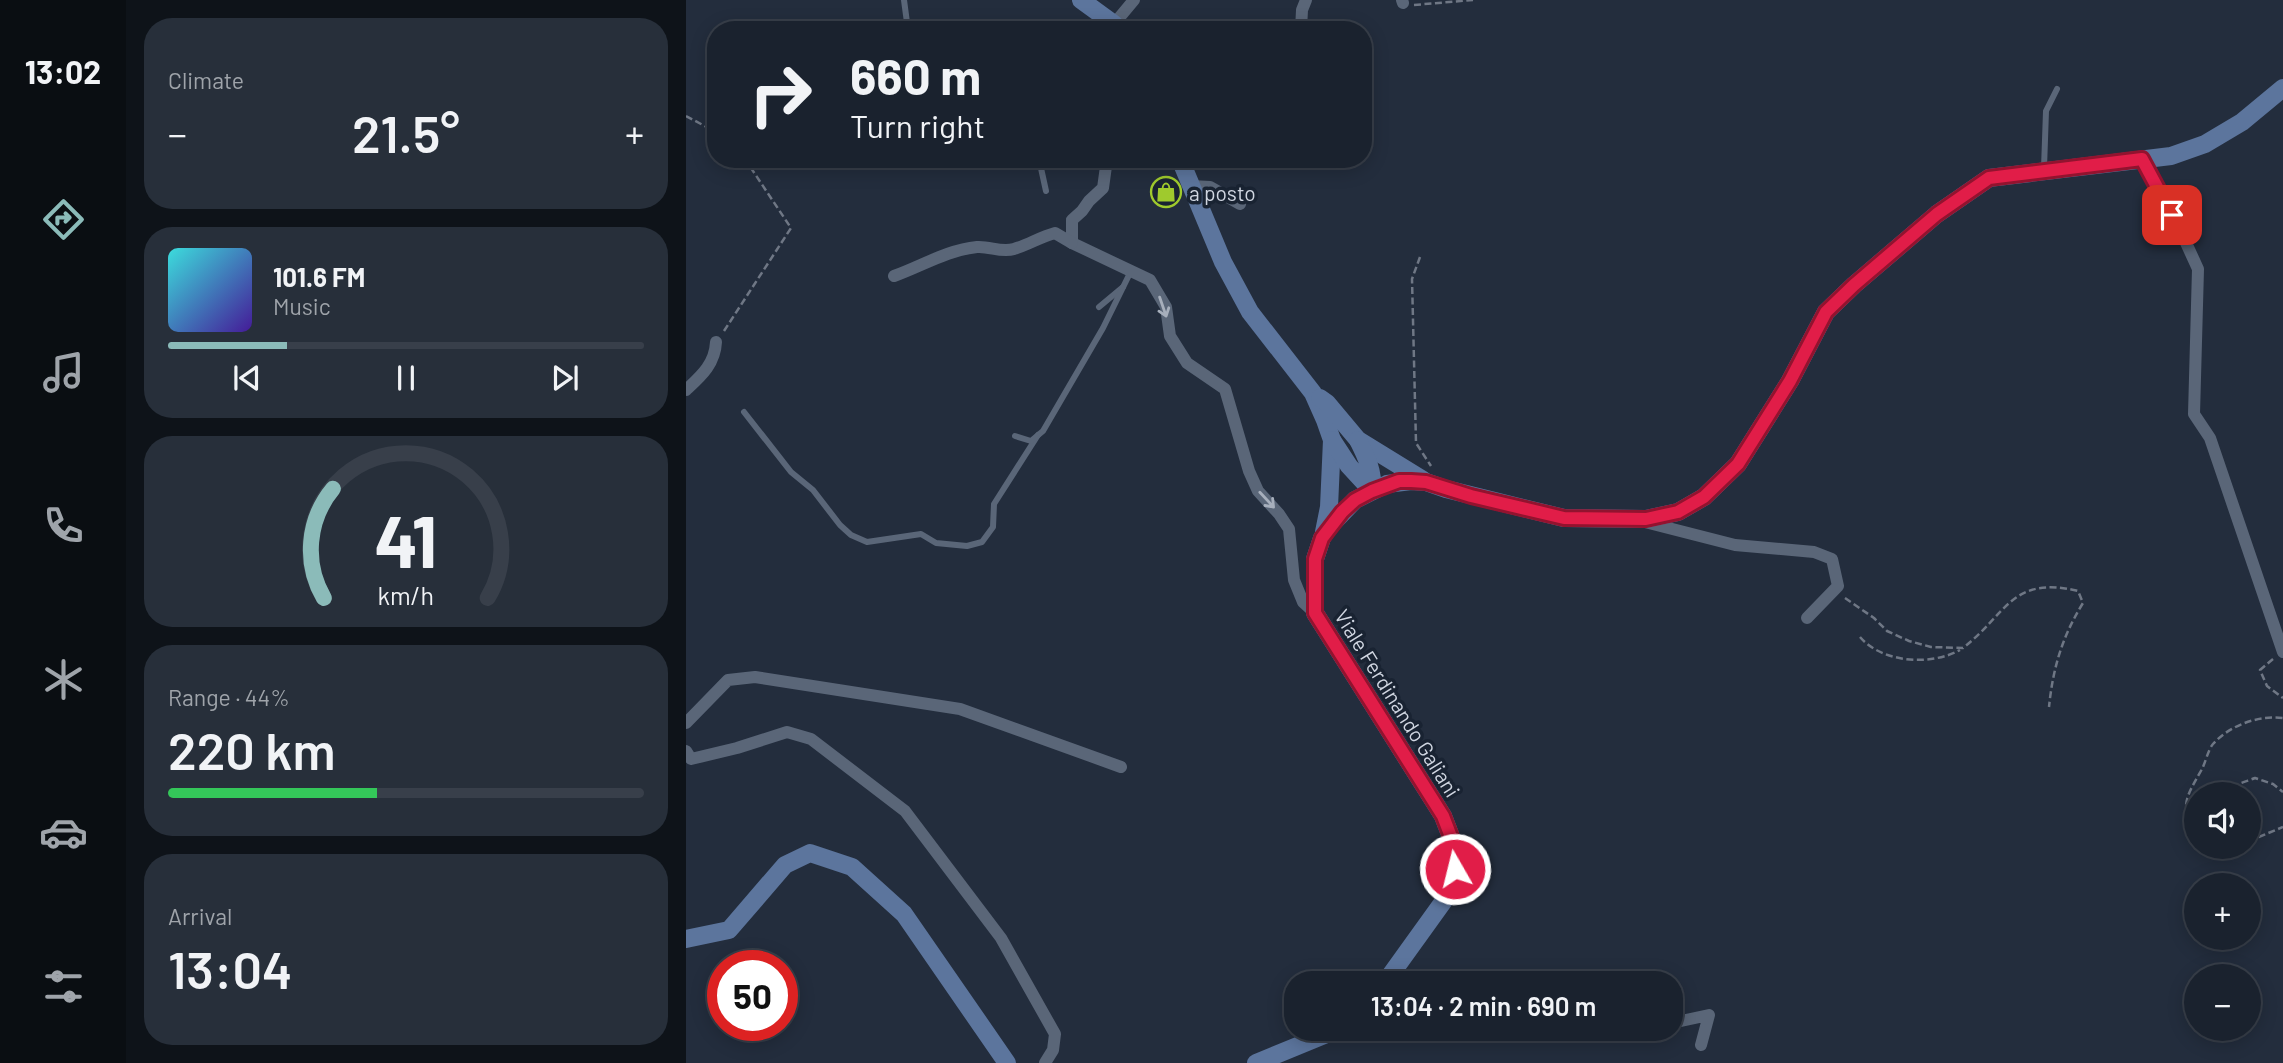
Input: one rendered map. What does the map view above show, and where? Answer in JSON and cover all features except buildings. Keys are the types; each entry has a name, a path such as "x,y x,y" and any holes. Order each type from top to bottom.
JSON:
{"main road":[{"path":"1081,0 1109,21"},
{"name":"Viale Ferdinando Galiani","path":"1393,971 1448,895 1455,869 1453,842 1443,816 1315,613 1315,559 1322,538 1342,512 1355,500 1372,491 1399,481 1429,475 1471,496 1564,518 1646,519 1678,512 1704,497 1738,464 1790,381 1826,312 1937,214 1989,178 2171,156 2205,144 2242,122 2283,88"},
{"path":"1184,168 1223,262 1250,312 1313,393 1332,439 1349,466 1372,491"},
{"path":"1313,393 1327,403 1357,440 1369,463 1372,491"},
{"path":"1322,538 1329,507 1332,439"},
{"path":"1357,440 1429,475"},
{"path":"686,939 729,930 785,865 810,853 852,867 904,914 1007,1063"},
{"path":"1256,1063 1310,1041"}],"street":[{"path":"1122,21 1135,0"},
{"path":"1301,21 1301,10 1306,0"},
{"path":"2142,159 2198,269 2194,414 2210,438 2279,655"},
{"path":"1072,243 1072,220 1103,188 1106,168"},
{"path":"1191,186 1210,187 1240,204"},
{"path":"894,276 945,254 977,247 1003,251 1015,249 1037,237 1055,233 1150,280 1166,307 1170,337 1187,363 1225,389 1249,471 1258,491 1279,514 1289,530 1294,580 1303,602 1315,613"},
{"path":"686,390 709,366 715,355 716,342"},
{"path":"1634,519 1735,545 1814,552 1832,559 1838,586 1807,618"},
{"path":"686,723 728,680 755,677 960,709 1121,767"},
{"path":"686,751 691,759 787,732 811,739 905,811 1001,939 1055,1034 1053,1050 1045,1063"},
{"path":"1683,1019 1709,1015 1701,1045"}],"lane":[{"path":"904,0 907,21"},
{"path":"2044,170 2046,111 2057,89"},
{"path":"1040,168 1046,191"},
{"path":"1015,436 1031,441 1043,431 1079,372 1131,271"},
{"path":"1099,307 1124,286"},
{"path":"744,412 777,456 813,490 841,525 851,535 867,541 922,534 936,543 967,546 982,542 993,527 994,504 1038,435"}],"path":[{"path":"1403,2 1416,5 1473,0"},
{"path":"686,116 707,127"},
{"path":"716,342 791,228 750,168"},
{"path":"1420,257 1412,279 1416,443 1429,475"},
{"path":"1860,637 1875,651 1888,656 1930,659 1947,657 1963,648 1990,623 2007,602 2021,593 2044,587 2078,591 2083,603 2062,640 2051,685 2049,707"},
{"path":"1833,592 1842,595 1874,618 1887,631 1909,641 1931,647 1963,648"},
{"path":"2279,655 2260,670 2267,686 2283,698"},
{"path":"2195,782 2212,745 2234,727 2267,716 2283,718"},
{"path":"2244,782 2255,778 2273,784 2283,792"},
{"path":"2261,836 2283,827"}],"place":[{"name":"a posto","path":"1166,192"}],"route":[{"path":"1455,869 1453,842 1443,816 1315,613 1315,559 1322,538 1355,500 1387,484 1411,481 1426,482 1471,496 1564,518 1646,519 1678,512 1704,497 1738,464 1765,425 1826,312 1937,214 1989,178 2142,159 2172,215"}]}
